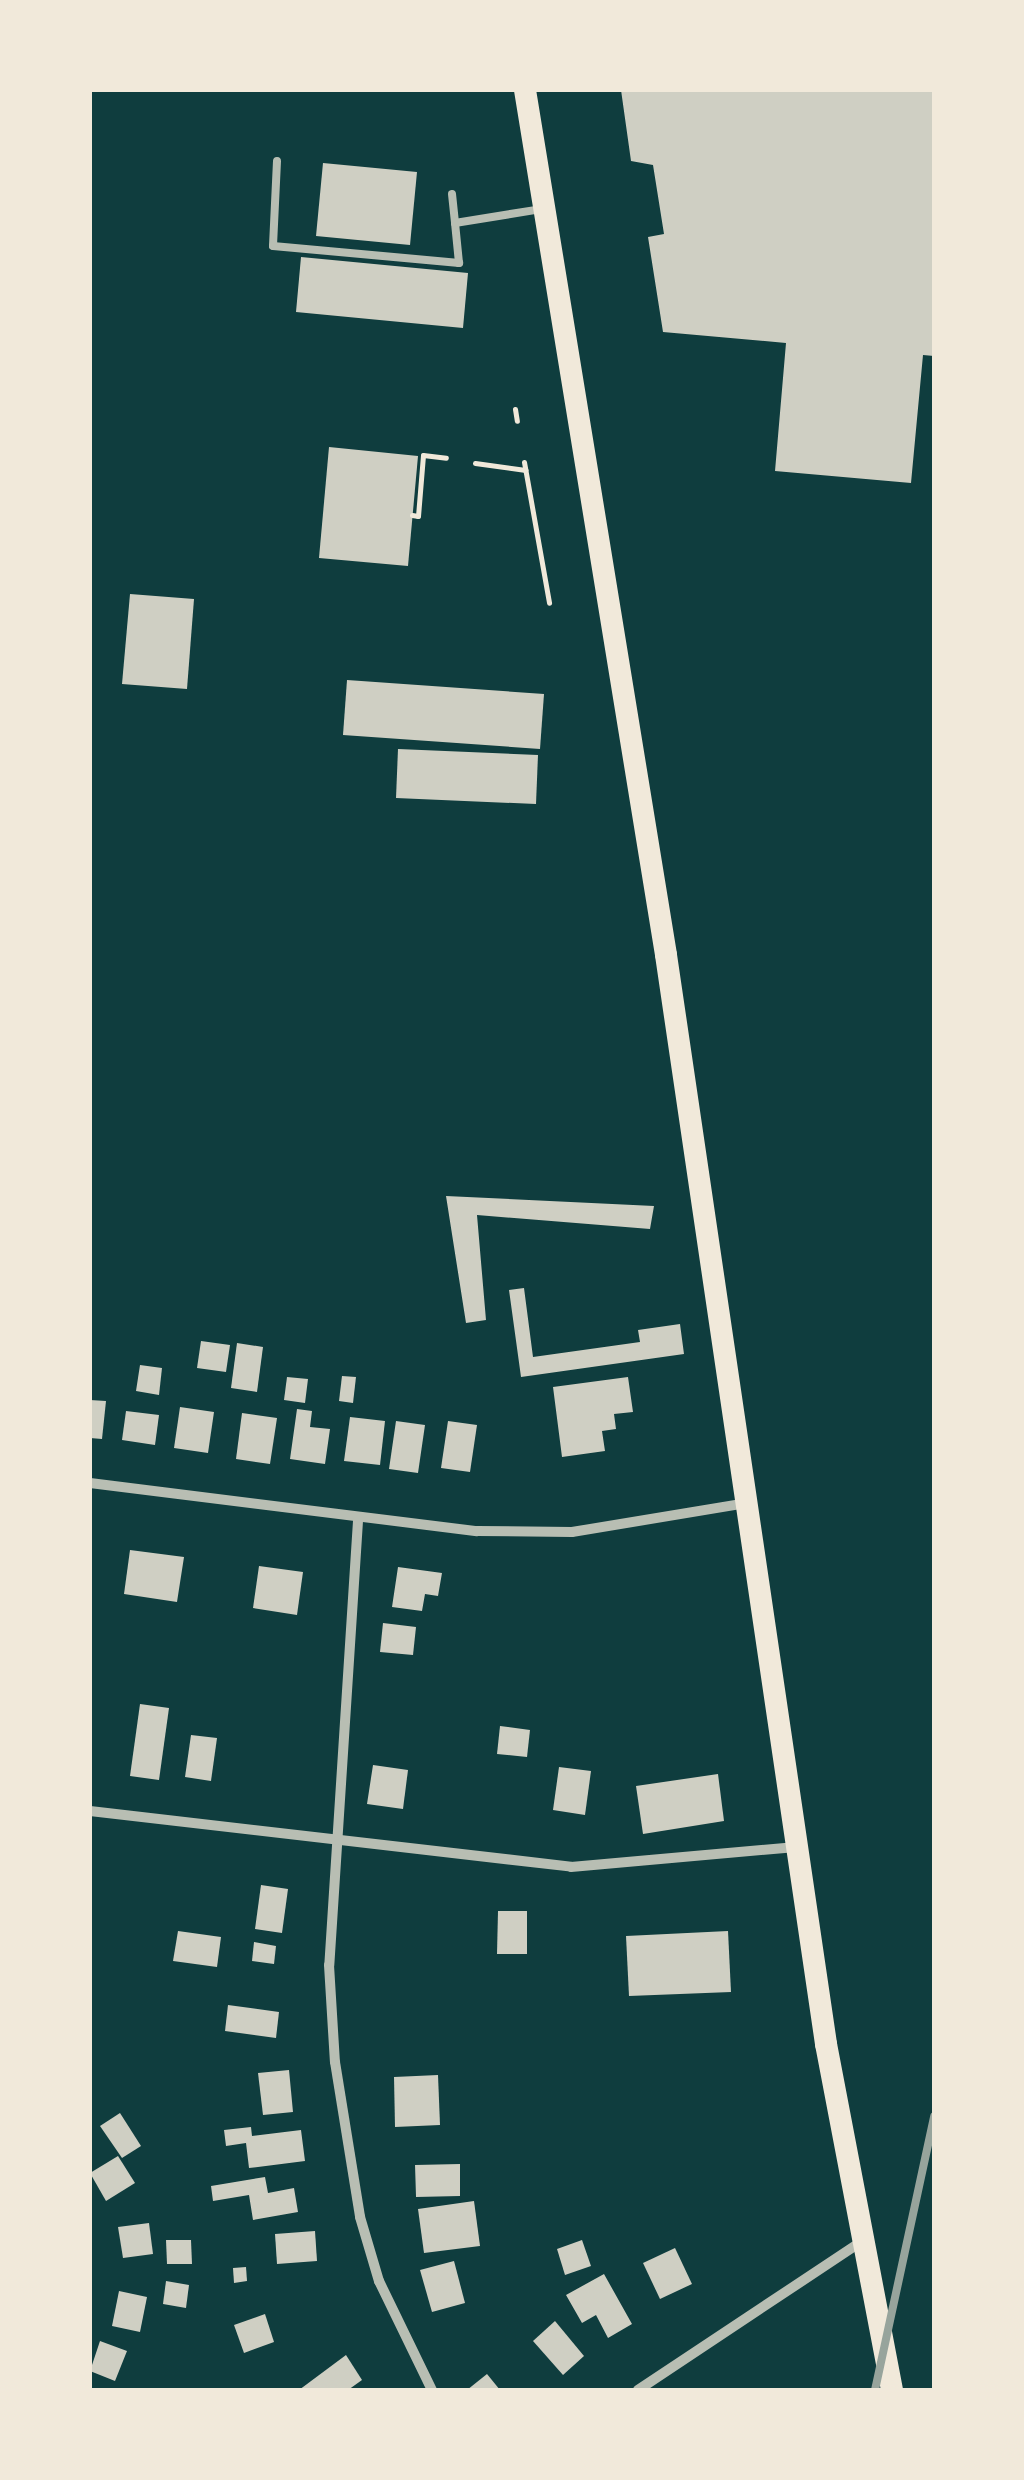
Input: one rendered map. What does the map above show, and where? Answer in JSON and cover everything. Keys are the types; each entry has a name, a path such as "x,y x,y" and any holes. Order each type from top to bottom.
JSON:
{"main road":[{"path":"526,90 748,1502 797,1847 892,2390"}],"street":[{"path":"90,1483 358,1520 572,1532 748,1502"},
{"path":"358,1520 329,1965 350,2160 379,2281 432,2390"},
{"path":"90,1811 336,1843 571,1867 797,1847"},
{"path":"638,2390 864,2240"}],"lane":[{"path":"277,161 272,246 460,263 452,194"},
{"path":"455,222 545,208"}],"path":[{"path":"515,409 518,421"},
{"path":"412,515 418,516 423,455 446,458"},
{"path":"524,462 549,604"},
{"path":"475,463 526,470"}],"building":[{"path":"621,90 934,90 934,356 923,355 911,483 775,471 786,343 663,332 648,237 664,234 653,165 631,161"},
{"path":"323,163 417,172 410,245 316,236"},
{"path":"301,257 468,273 463,328 296,312"},
{"path":"329,447 418,456 408,566 319,558"},
{"path":"130,594 194,599 187,689 122,684"},
{"path":"347,680 544,694 540,749 343,735"},
{"path":"398,749 538,755 536,804 396,798"},
{"path":"446,1196 654,1206 650,1229 477,1215 486,1320 466,1323"},
{"path":"524,1288 533,1357 640,1342 638,1330 680,1324 684,1354 521,1377 509,1290"},
{"path":"201,1341 230,1345 226,1372 197,1368"},
{"path":"237,1343 263,1347 257,1392 231,1388"},
{"path":"140,1365 162,1368 159,1395 136,1391"},
{"path":"342,1376 356,1377 353,1403 339,1401"},
{"path":"287,1377 308,1379 305,1403 284,1400"},
{"path":"628,1377 633,1412 614,1414 616,1429 602,1431 605,1451 562,1457 553,1387"},
{"path":"90,1400 106,1401 102,1439 90,1438"},
{"path":"180,1407 214,1412 208,1453 174,1448"},
{"path":"297,1409 312,1411 310,1427 330,1429 325,1464 290,1459"},
{"path":"126,1411 159,1415 155,1445 122,1440"},
{"path":"242,1413 277,1418 270,1464 236,1459"},
{"path":"350,1417 385,1421 380,1465 344,1461"},
{"path":"396,1421 425,1425 418,1473 389,1469"},
{"path":"448,1421 477,1425 470,1472 441,1468"},
{"path":"130,1550 184,1557 177,1602 124,1594"},
{"path":"259,1566 303,1572 297,1615 253,1608"},
{"path":"398,1567 442,1573 438,1596 425,1594 422,1611 392,1607"},
{"path":"383,1623 416,1627 413,1655 380,1652"},
{"path":"140,1704 169,1708 159,1780 130,1776"},
{"path":"500,1726 530,1730 527,1757 497,1754"},
{"path":"191,1735 217,1738 211,1781 185,1777"},
{"path":"373,1765 408,1770 403,1809 367,1804"},
{"path":"559,1767 591,1771 585,1815 553,1810"},
{"path":"718,1774 724,1821 643,1834 636,1786"},
{"path":"261,1885 288,1889 282,1933 255,1929"},
{"path":"498,1911 527,1911 527,1954 497,1954"},
{"path":"178,1931 221,1937 217,1967 173,1961"},
{"path":"728,1931 731,1992 629,1996 626,1936"},
{"path":"254,1942 276,1946 274,1964 252,1961"},
{"path":"228,2005 279,2012 276,2038 225,2031"},
{"path":"289,2070 293,2112 263,2115 258,2073"},
{"path":"438,2075 440,2125 395,2127 394,2077"},
{"path":"120,2113 141,2146 122,2158 100,2126"},
{"path":"251,2127 252,2136 301,2130 305,2161 249,2168 246,2143 226,2146 224,2130"},
{"path":"118,2156 135,2183 106,2201 90,2173"},
{"path":"460,2164 460,2196 416,2197 415,2165"},
{"path":"265,2177 268,2193 294,2188 298,2212 253,2220 249,2195 213,2201 211,2186"},
{"path":"474,2201 480,2246 424,2253 418,2209"},
{"path":"149,2223 153,2254 123,2258 118,2227"},
{"path":"315,2231 317,2261 277,2264 275,2234"},
{"path":"166,2240 191,2240 192,2264 167,2264"},
{"path":"582,2240 591,2266 565,2275 557,2249"},
{"path":"675,2248 692,2284 660,2299 643,2263"},
{"path":"454,2261 465,2303 432,2312 420,2270"},
{"path":"246,2267 247,2281 234,2283 233,2268"},
{"path":"604,2274 632,2324 608,2338 596,2315 582,2323 566,2295"},
{"path":"166,2281 189,2285 186,2308 163,2304"},
{"path":"119,2291 147,2297 140,2332 112,2326"},
{"path":"265,2314 274,2342 244,2353 234,2325"},
{"path":"555,2321 584,2356 563,2375 533,2341"},
{"path":"100,2341 127,2351 115,2381 90,2371"},
{"path":"346,2355 362,2380 348,2390 299,2390"},
{"path":"487,2374 500,2390 467,2390"}],"railway":[{"path":"875,2390 934,2116"}]}
